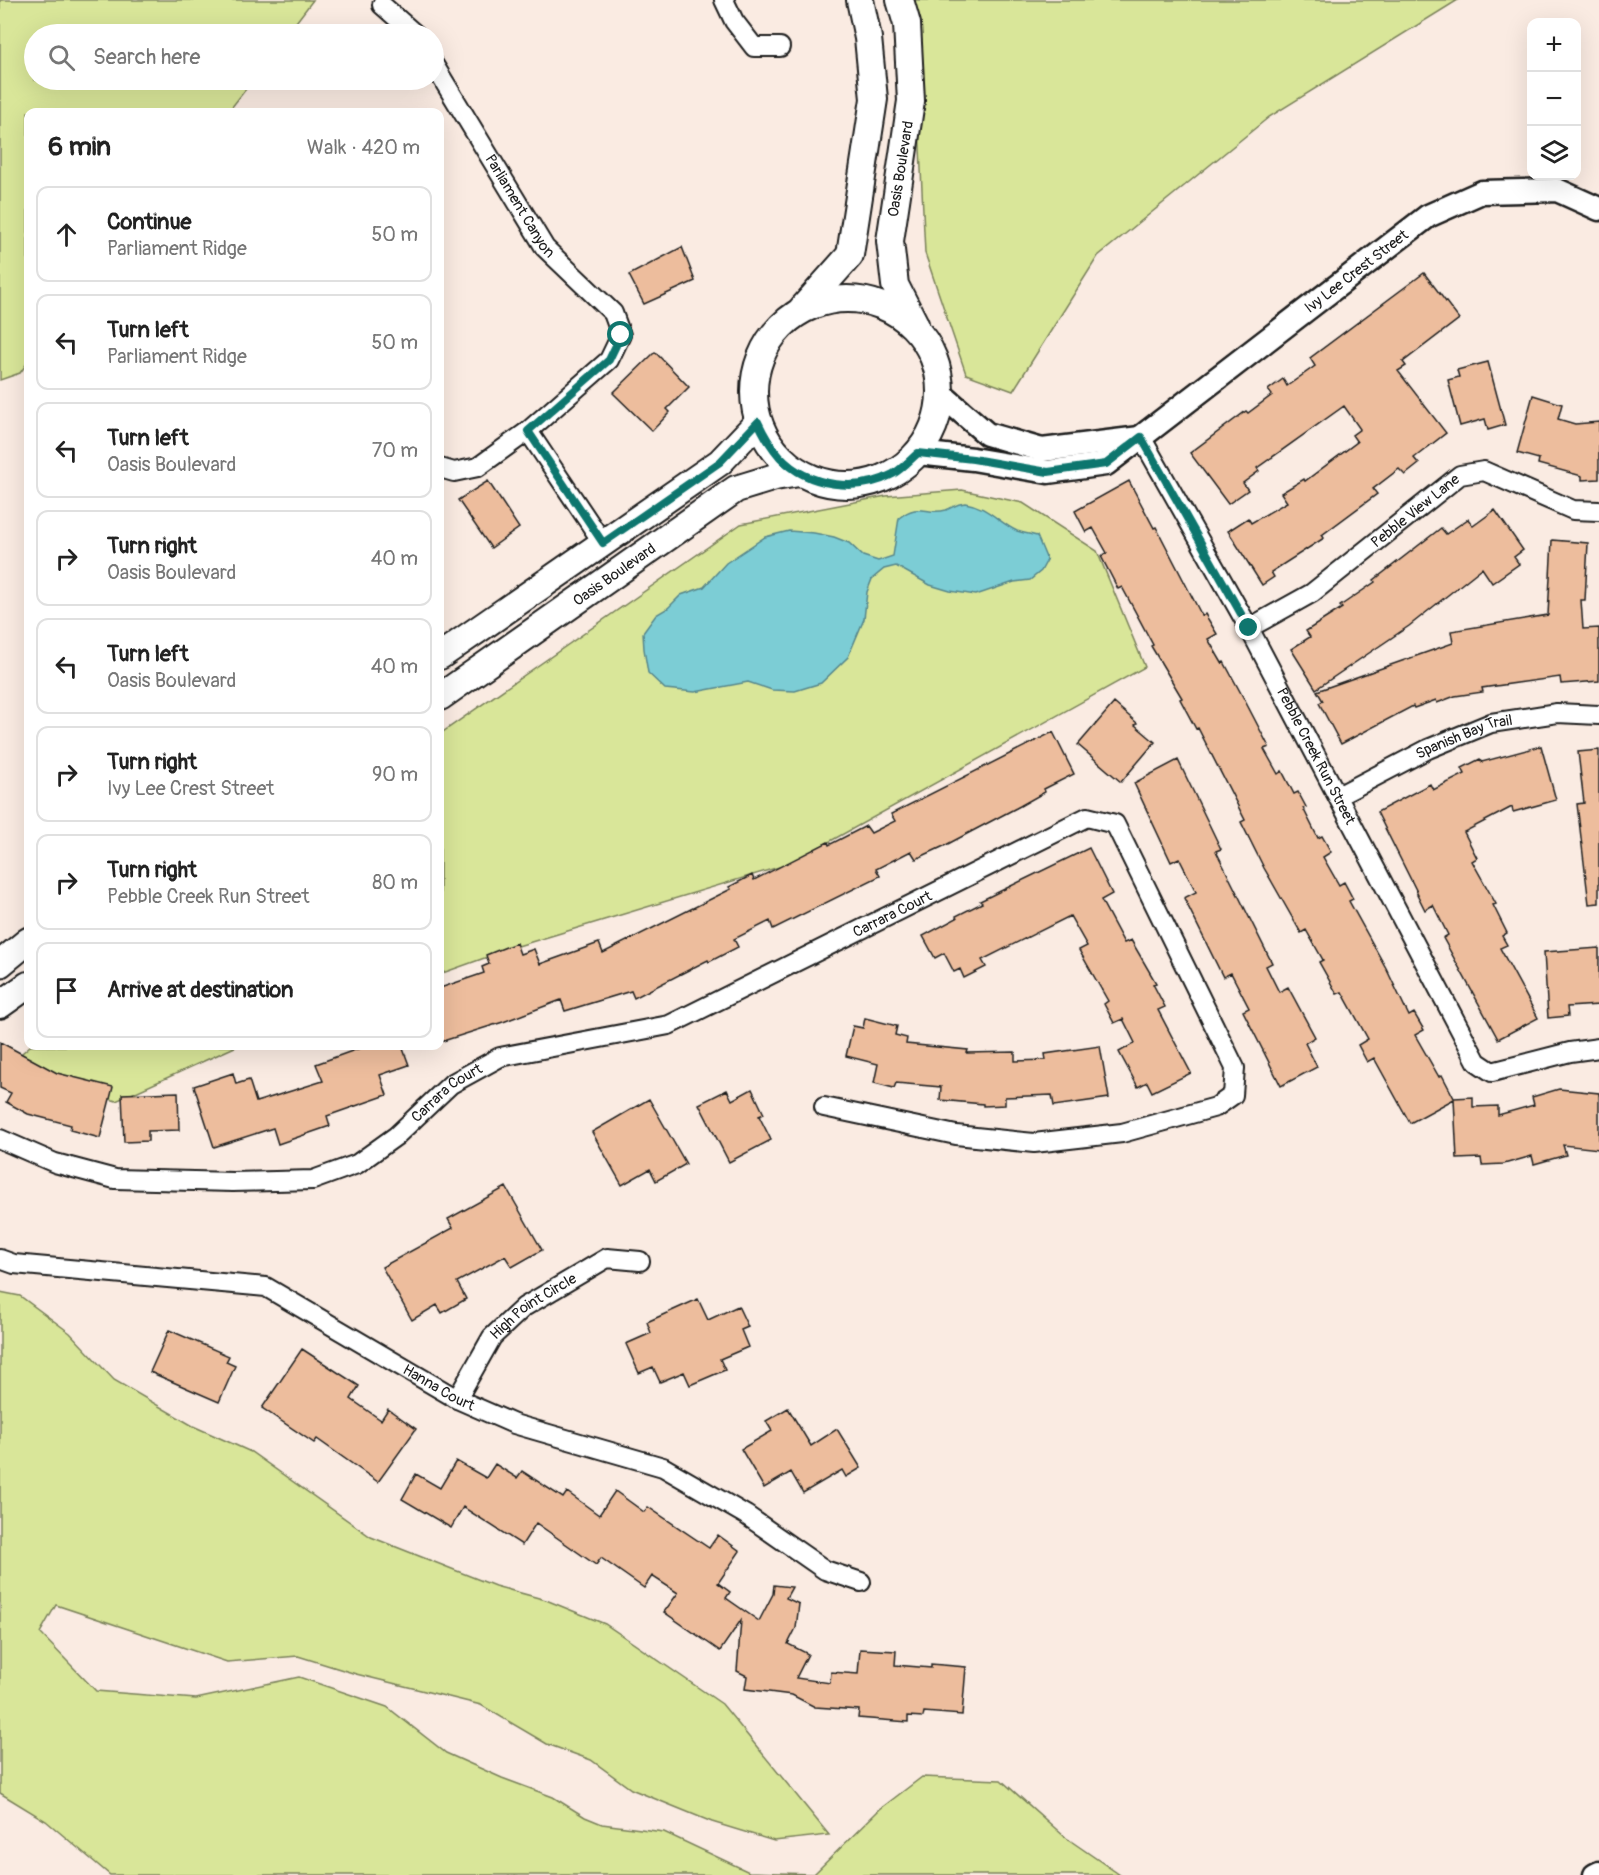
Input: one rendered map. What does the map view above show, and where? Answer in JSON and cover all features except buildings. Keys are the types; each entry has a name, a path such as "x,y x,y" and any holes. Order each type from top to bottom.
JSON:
{"main road":[{"name":"Oasis Boulevard","path":"860,0 868,38 874,99 850,255 802,309 776,330 759,358 753,390 758,422 768,442 782,459 799,473 830,484 862,485 893,474 918,453 935,426 941,394 939,372 932,351 895,285 890,241 911,101 907,24 900,0"},
{"name":"Oasis Boulevard","path":"802,309 832,299 864,299 895,311 920,332"},
{"path":"444,653 720,462 758,422"},
{"name":"Oasis Boulevard","path":"444,694 736,489 775,477 799,473"},
{"path":"0,964 24,944"},
{"path":"0,1005 24,988"}],"street":[{"path":"724,0 734,21 754,47 780,47"},
{"path":"382,5 404,24"},
{"name":"Parliament Canyon","path":"444,82 544,248 613,313 621,335 609,360 528,431"},
{"name":"Ivy Lee Crest Street","path":"918,453 973,459 1048,472 1106,464 1428,216 1482,192 1557,190 1599,209"},
{"path":"941,394 987,434 1042,450 1141,437"},
{"path":"447,470 478,467 528,431 603,543"},
{"name":"Pebble Creek Run Street","path":"1141,437 1249,628 1477,1062 1492,1072 1570,1052 1599,1048"},
{"name":"Pebble View Lane","path":"1249,628 1312,593 1460,475 1484,471 1573,510 1599,511"},
{"name":"Spanish Bay Trail","path":"1338,796 1428,749 1491,723 1557,713 1599,715"},
{"name":"Carrara Court","path":"0,1139 55,1162 116,1179 233,1182 313,1180 357,1164 396,1136 451,1084 500,1057 669,1025 1087,817 1115,824 1235,1068 1233,1095 1216,1107 1122,1133 1034,1143 956,1136 824,1107"},
{"name":"High Point Circle","path":"458,1399 492,1337 524,1306 607,1258 640,1262"},
{"name":"Hanna Court","path":"0,1259 14,1264 266,1287 458,1399 514,1424 663,1467 746,1515 825,1570 861,1581"}],"green space":[{"path":"0,0 313,0 295,24 24,24 24,90 245,90 231,108 24,108 24,368 20,373 0,380"},
{"path":"913,0 1458,0 1269,117 1098,256 1013,391 966,374 925,253"},
{"path":"962,490 1023,503 1097,551 1145,667 789,864 518,946 444,973 444,731 741,524 886,496"},
{"path":"25,1050 228,1050 116,1101 6,1067"},
{"path":"0,1292 20,1296 70,1333 114,1380 193,1426 251,1452 371,1537 495,1586 546,1600 605,1624 722,1704 829,1835 774,1841 712,1822 631,1789 591,1760 547,1744 481,1705 356,1674 298,1656 227,1662 56,1605 40,1633 96,1691 196,1699 299,1677 387,1707 446,1753 502,1778 553,1797 585,1817 602,1824 664,1832 749,1872 814,1874 880,1809 922,1777 1001,1780 1065,1837 1120,1875 110,1875 46,1821 0,1793"}],"water":[{"path":"965,503 980,507 1017,531 1037,536 1047,560 1041,571 1030,580 1014,582 976,595 930,585 896,566 884,569 872,579 867,592 864,619 848,657 821,683 795,691 772,690 748,682 695,692 665,689 648,673 643,633 656,615 668,608 681,595 704,587 726,563 765,537 789,531 834,537 849,543 863,556 878,561 893,556 899,518 906,513 912,510 946,510"}],"route":[{"path":"621,335 609,360 528,431 603,543 720,462 758,422 768,442 782,459 799,473 830,484 862,485 893,474 918,453 973,459 1048,472 1106,464 1141,437 1249,628"}]}
